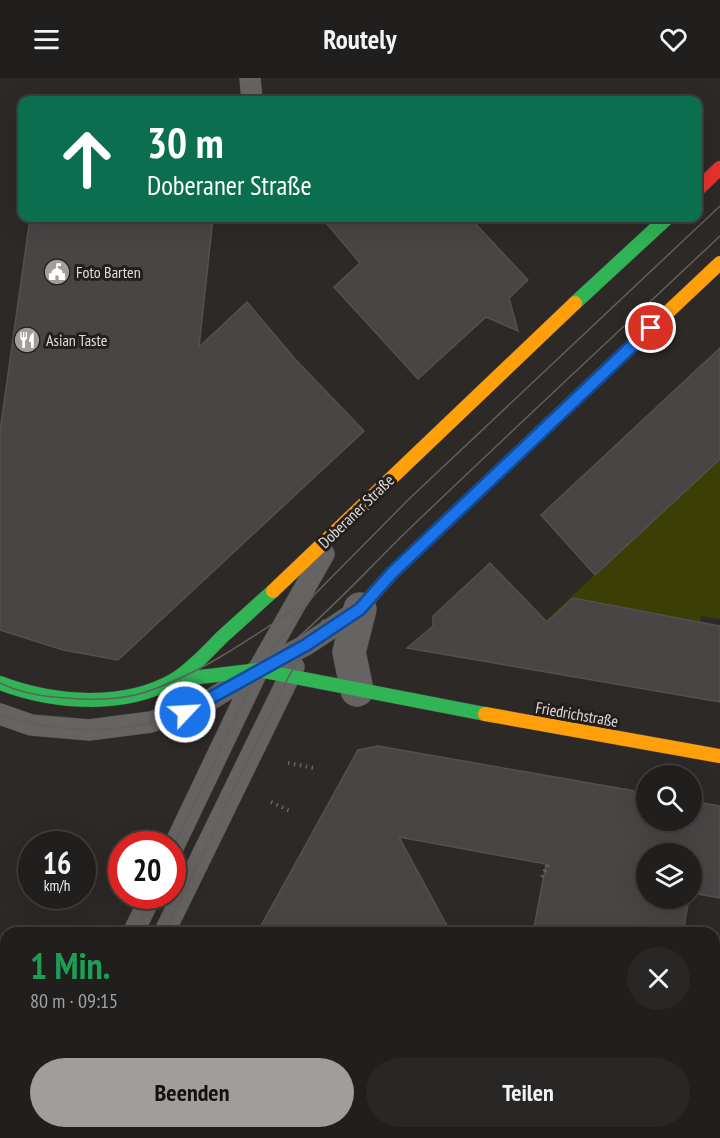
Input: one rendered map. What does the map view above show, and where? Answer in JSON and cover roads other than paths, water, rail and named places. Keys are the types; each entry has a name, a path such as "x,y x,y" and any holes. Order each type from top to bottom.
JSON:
{"street":[{"path":"702,185 720,168"},
{"name":"Doberaner Straße","path":"0,683 48,697 88,700 135,695 175,680 663,222"},
{"path":"357,690 349,652 360,609 392,573 720,263"},
{"name":"Friedrichstraße","path":"175,680 258,670 720,756"}],"lane":[{"path":"250,78 252,96"},
{"path":"181,831 258,670 339,528"},
{"path":"0,714 31,725 89,730 151,722 210,700 258,670 306,645 360,609"},
{"path":"167,927 306,645"},
{"path":"136,927 145,909"}],"tram line":[{"path":"271,652 314,595 409,499 720,206"},
{"path":"0,714 46,726 70,729 142,725 187,711 248,677 277,656 330,608 405,533 720,236"},
{"path":"0,683 24,692 58,697 100,699 135,695 177,680 199,669 299,606"},
{"path":"167,927 289,676 323,620"},
{"path":"181,831 259,669"},
{"path":"136,927 145,909"}],"place":[{"name":"Foto Barten","path":"57,272"},
{"name":"Asian Taste","path":"27,340"}]}
